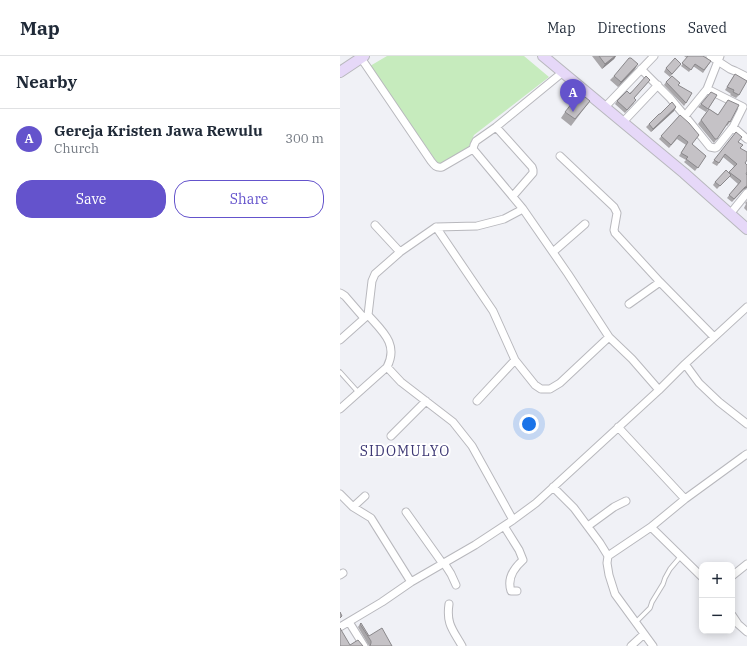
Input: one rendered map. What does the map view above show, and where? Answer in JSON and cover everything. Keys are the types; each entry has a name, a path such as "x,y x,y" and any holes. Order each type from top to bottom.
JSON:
{"main road":[{"path":"543,56 684,173 747,229"},
{"path":"340,72 362,57"}],"street":[{"path":"604,107 654,56"},
{"path":"710,56 719,59 730,69 747,77"},
{"path":"362,57 435,166 438,167 442,167 473,149 476,141 496,127 562,72"},
{"path":"685,116 707,89 719,59"},
{"path":"642,69 685,116 710,147 713,148 717,147 733,127 743,107 707,89"},
{"path":"623,122 658,86"},
{"path":"496,127 533,170 513,196"},
{"path":"733,127 747,139"},
{"path":"473,149 523,209 568,274 608,337 632,359 659,390"},
{"path":"560,156 614,207 617,213 614,230 615,233 714,337"},
{"path":"730,214 747,193"},
{"path":"340,340 366,316 372,281 375,274 400,252 436,227 477,226 504,219 523,209"},
{"path":"553,252 585,224"},
{"path":"375,225 400,252"},
{"path":"436,227 493,312 515,360 535,385 541,389 550,389 560,383 608,337"},
{"path":"629,304 660,282"},
{"path":"340,293 384,333 391,346 392,355 387,368 340,409"},
{"path":"340,627 382,602 411,582 475,545 536,503 747,307"},
{"path":"477,401 515,360"},
{"path":"685,364 700,383 719,402 747,424"},
{"path":"387,368 401,382 453,422 463,434 472,446 513,520"},
{"path":"391,436 426,401"},
{"path":"618,427 685,499"},
{"path":"608,556 651,527 685,499 747,454"},
{"path":"553,487 574,508 608,556 607,563 609,575 615,594 654,646"},
{"path":"340,494 353,508 372,518 411,582"},
{"path":"353,508 365,496"},
{"path":"588,526 614,507 626,501"},
{"path":"406,512 451,574 456,585"},
{"path":"504,526 519,550 523,560 512,572 509,582 511,591 517,591"},
{"path":"651,527 699,574"},
{"path":"735,574 747,564"},
{"path":"449,604 448,620 462,646"},
{"path":"735,620 747,632"},
{"path":"348,622 364,646"},
{"path":"631,646 644,634"}],"lane":[{"path":"340,372 358,393"},
{"path":"636,622 650,608 667,574 680,556"}],"green space":[{"path":"387,56 524,56 549,77 474,135 467,151 441,168 370,66"}],"building":[{"path":"599,56 615,56 605,64"},
{"path":"688,56 703,56 711,61 704,70 695,64 691,70 682,63"},
{"path":"629,58 638,64 621,82 614,76"},
{"path":"675,58 681,64 672,74 666,68"},
{"path":"735,74 747,81 739,95 733,92 734,90 727,87"},
{"path":"646,76 650,80 634,98 636,100 627,110 617,101 627,91 630,94"},
{"path":"672,76 680,83 678,85 692,93 686,103 666,82"},
{"path":"711,92 717,95 708,109 701,104"},
{"path":"580,93 590,101 575,119 565,112"},
{"path":"728,100 739,105 730,122 729,121 717,139 715,139 701,120 709,109 718,115"},
{"path":"672,102 676,107 653,129 649,124"},
{"path":"680,115 699,135 692,144 706,156 698,168 686,159 688,157 681,153 688,142 679,135 671,145 661,136"},
{"path":"736,132 742,137 738,142 743,145 740,148 747,152 747,160 745,163 747,165 747,186 734,199 729,195 741,181 729,172 737,164 725,154 719,163 714,160"},
{"path":"726,170 731,175 720,186 715,182"},
{"path":"361,623 369,636 382,628 392,646 370,646 371,641 360,624"},
{"path":"340,628 350,645 358,640 363,646 340,646"}],"place":[{"name":"Gereja Kristen Jawa Rewulu","path":"573,112"}],"district":[{"name":"SIDOMULYO","path":"405,451"}]}
